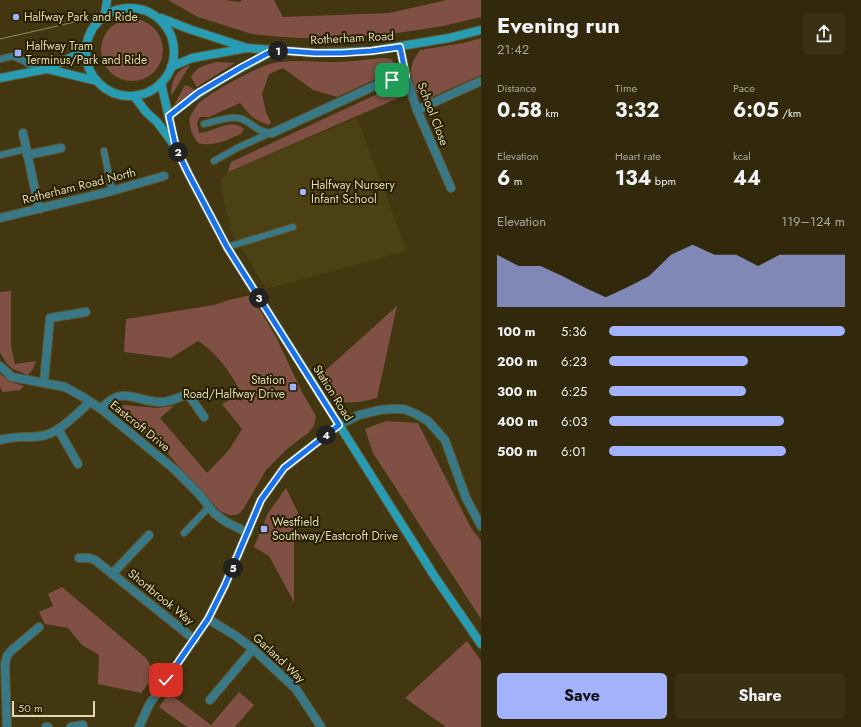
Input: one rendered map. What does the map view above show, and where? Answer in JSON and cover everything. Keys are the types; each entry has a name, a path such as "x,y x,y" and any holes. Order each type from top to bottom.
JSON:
{"main road":[{"path":"105,15 107,0"},
{"path":"135,0 144,10"},
{"path":"126,8 144,10 161,18 169,30 174,54 171,66 168,75 161,84 150,92 134,96 121,95 102,86 97,81 88,66 86,50 89,36 92,29 105,15 116,10 126,8"},
{"name":"Rotherham Road","path":"161,18 247,48 315,53 371,51 400,47 449,38 481,30"},
{"name":"Rotherham Road","path":"171,66 192,58 247,48"},
{"path":"47,70 86,50"},
{"path":"169,116 198,93 274,50"},
{"path":"0,78 37,70 47,70 97,81"},
{"name":"Station Road","path":"161,84 176,148"},
{"name":"Station Road","path":"134,96 146,112 157,122 176,148 227,247 435,577 481,644"}],"street":[{"name":"School Close","path":"400,47 406,76 417,110 451,188"},
{"path":"272,133 381,82 406,76"},
{"path":"417,110 481,81"},
{"path":"22,133 39,209"},
{"path":"26,152 61,148"},
{"name":"Rotherham Road North","path":"0,218 112,191 164,176"},
{"path":"44,382 50,318 86,312"},
{"name":"Eastcroft Drive","path":"0,366 12,377 65,387 101,409 174,469 199,494 214,513 226,522 248,533"},
{"path":"101,409 108,401 118,396 129,395 161,402 186,395 190,397 204,417"},
{"path":"0,440 14,436 23,437 43,435 58,430 90,402"},
{"path":"139,727 149,705 208,619 225,585 261,500 284,468 339,425 358,415 392,409 404,409 428,421 445,440 466,498 478,514 481,526"},
{"path":"58,430 78,464"},
{"name":"Shortbrook Way","path":"112,574 149,535"},
{"name":"Shortbrook Way","path":"79,558 95,560 194,640"},
{"name":"Garland Way","path":"208,619 253,648 296,689 321,727"},
{"path":"7,727 5,664 7,656 40,627"},
{"path":"210,700 253,648"},
{"path":"71,727 83,725"}],"lane":[{"path":"0,59 13,56 24,61 37,70"},
{"path":"204,124 223,119 237,118 244,120 255,128 264,132 272,133"},
{"path":"214,161 237,148 272,133"},
{"path":"104,151 112,191"},
{"path":"0,155 26,152"},
{"path":"227,247 293,227"},
{"path":"184,533 209,507"}],"shaded area":[{"path":"168,0 225,0 240,2 242,0 274,0 283,17 389,13 447,0 481,0 481,17 443,26 384,35 324,39 281,37 252,34 198,17"},
{"path":"132,19 144,21 154,28 161,38 163,50 161,62 154,72 144,79 132,81 120,79 110,72 103,62 101,50 103,38 110,28 120,21"},
{"path":"481,38 481,75 430,98 423,97 416,91 410,72 413,61 420,50 463,43"},
{"path":"384,58 391,59 395,64 394,69 391,72 337,97 313,90 283,68 269,74 262,94 266,112 271,123 268,125 258,121 249,114 240,103 209,117 200,117 197,123 199,133 222,126 233,125 244,129 241,134 220,142 204,144 198,143 191,131 190,117 198,104 246,74 267,65 289,61 341,62"},
{"path":"217,62 235,63 197,87 191,77 193,73 202,66"},
{"path":"190,65 171,96 173,81 177,73"},
{"path":"185,85 192,88 194,91 176,105 175,103"},
{"path":"394,89 403,96 228,172 231,162 386,90"},
{"name":"Halfway Nursery Infant School","path":"357,118 407,251 266,289 231,231 224,204 221,180 228,172"},
{"path":"11,291 11,346 15,364 36,361 33,369 28,375 13,369 7,364 0,352 0,292"},
{"path":"251,295 276,337 302,392 316,416 314,426 308,433 287,449 266,470 240,513 236,515 229,515 220,511 194,485 165,450 146,434 116,413 122,406 125,405 156,408 174,406 160,418 207,473 229,450 242,429 222,404 241,394 238,387 229,372 217,357 198,341 171,358 124,352 126,319 214,305"},
{"path":"397,306 377,398 349,403 334,397 318,377"},
{"path":"0,374 11,382 24,386 20,390 3,392 0,387"},
{"path":"386,421 418,423 471,528 481,541 481,619 373,453 365,429"},
{"path":"286,488 302,521 299,524 292,525 294,532 294,602 269,556 254,547 268,513"},
{"path":"62,587 146,658 152,669 152,677 141,693 98,684 99,655 82,645 68,628 45,624 39,612 53,606 48,594"},
{"path":"467,641 481,661 481,727 446,727 405,698"},
{"path":"239,692 254,705 235,727 187,727 159,707 169,693 211,725"}],"tram line":[{"path":"0,39 79,21"}],"place":[{"name":"Halfway Park and Ride","path":"16,17"},
{"name":"Halfway Tram Terminus/Park and Ride","path":"18,53"},
{"name":"Halfway Nursery Infant School","path":"303,192"},
{"name":"Station Road/Halfway Drive","path":"293,387"},
{"name":"Westfield Southway/Eastcroft Drive","path":"264,529"}],"route":[{"path":"166,680 208,619 225,585 261,500 284,468 291,461 339,425 227,247 176,148 169,116 198,93 274,50 342,53 400,47 406,76 392,80"}]}
